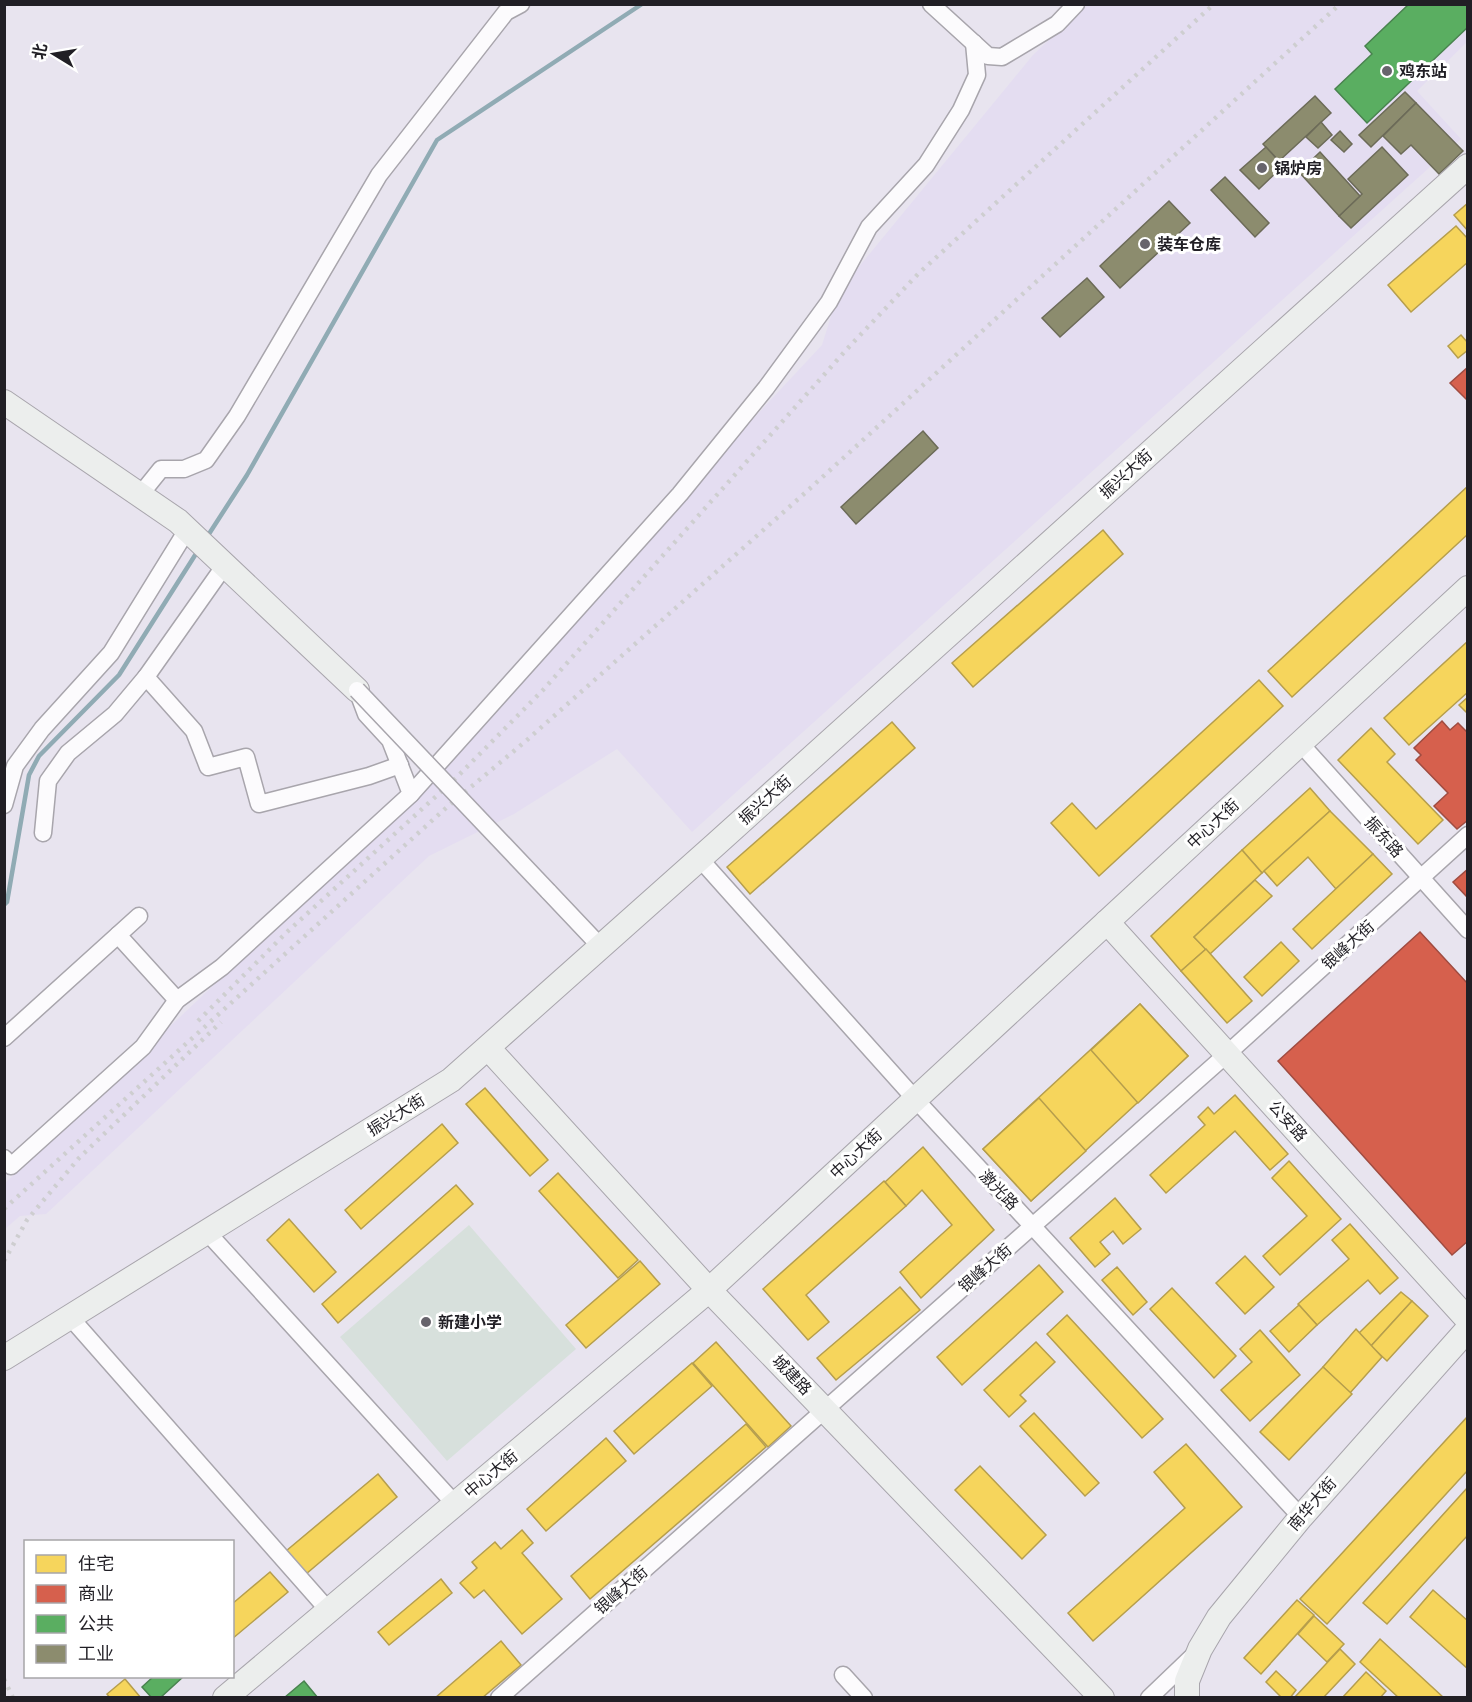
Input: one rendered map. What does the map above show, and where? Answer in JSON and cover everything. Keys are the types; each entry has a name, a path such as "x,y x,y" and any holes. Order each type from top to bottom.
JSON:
{"street":[{"path":"140,495 160,469 184,469 206,460 237,416 379,175 506,12 521,4"},
{"path":"931,4 988,56 1002,57 1057,24 1076,4"},
{"path":"4,1158 11,1166 143,1047 177,1000 222,967 411,795 680,494 766,388 829,302 869,227 926,165 961,110 977,75 974,43"},
{"name":"振兴大街","path":"4,1358 451,1080 700,859 1467,166"},
{"path":"4,402 178,521 357,690 601,947"},
{"path":"4,805 15,766 42,729 111,653 197,540"},
{"path":"43,833 48,781 68,753 115,714 146,677 225,566"},
{"name":"中心大街","path":"225,1698 709,1290 1467,588"},
{"path":"146,677 194,731 208,767 246,757 259,804 369,776 400,765"},
{"path":"357,690 366,714 390,740 411,795"},
{"name":"振东路","path":"1300,743 1467,930"},
{"name":"银峰大街","path":"499,1698 1227,1054 1467,835"},
{"name":"激光路","path":"700,859 916,1100 1300,1517"},
{"path":"4,1038 139,916"},
{"name":"公安路","path":"1107,922 1467,1320"},
{"path":"118,935 177,1000"},
{"name":"城建路","path":"488,1048 709,1290 1102,1698"},
{"path":"207,1232 455,1504"},
{"path":"70,1317 329,1611"},
{"name":"南华大街","path":"1187,1698 1187,1682 1200,1649 1219,1617 1300,1517 1467,1329"},
{"path":"1149,1698 1200,1649"},
{"path":"843,1675 864,1698"}],"shaded area":[{"path":"1086,5 1467,5 1467,42 1417,91 1461,139 692,832 617,749 514,814 429,856 46,1214 20,1216 5,1229 5,1183 452,759 444,750 822,345 839,291 1033,55"},
{"path":"469,1225 576,1349 447,1461 340,1337"}],"building: 住宅":[{"path":"1468,203 1468,231 1454,215"},
{"path":"1456,226 1468,239 1468,262 1411,312 1388,285"},
{"path":"1461,335 1468,343 1468,350 1458,358 1448,346"},
{"path":"1468,486 1468,534 1292,697 1268,671"},
{"path":"1103,530 1123,554 973,687 952,663"},
{"path":"1468,641 1468,692 1409,745 1384,718"},
{"path":"1259,680 1283,706 1099,876 1051,823 1072,803 1096,829"},
{"path":"1468,697 1468,714 1459,705"},
{"path":"892,722 915,748 750,894 727,867"},
{"path":"1371,728 1395,754 1387,762 1443,820 1418,844 1338,760"},
{"path":"1310,788 1330,811 1262,873 1242,850"},
{"path":"1330,811 1373,854 1336,889 1308,857 1277,886 1264,871"},
{"path":"1242,850 1262,873 1194,937 1206,949 1181,971 1151,936"},
{"path":"1373,854 1392,874 1312,949 1293,929"},
{"path":"1255,880 1272,896 1210,954 1194,937"},
{"path":"1281,942 1299,961 1262,996 1244,977"},
{"path":"1206,949 1252,1001 1227,1023 1181,971"},
{"path":"1140,1004 1188,1056 1031,1201 983,1149"},
{"path":"1140,1004 1188,1056 1138,1103 1091,1050"},
{"path":"485,1088 548,1160 530,1176 466,1104"},
{"path":"1235,1095 1288,1154 1270,1170 1235,1131 1166,1193 1150,1175 1205,1125 1198,1117 1208,1107 1214,1114"},
{"path":"1039,1098 1086,1151 1031,1201 983,1149"},
{"path":"442,1124 458,1143 361,1229 345,1210"},
{"path":"923,1147 994,1230 921,1298 900,1272 952,1225 922,1190 906,1206 885,1182"},
{"path":"1289,1161 1341,1219 1280,1275 1263,1256 1307,1216 1272,1178"},
{"path":"558,1173 638,1260 618,1278 539,1191"},
{"path":"884,1181 906,1206 806,1295 829,1322 808,1340 763,1289"},
{"path":"456,1185 473,1204 338,1323 322,1304"},
{"path":"1115,1198 1141,1229 1123,1244 1113,1231 1100,1242 1110,1254 1095,1267 1070,1238"},
{"path":"289,1219 336,1272 314,1292 267,1240"},
{"path":"1350,1224 1398,1278 1380,1294 1368,1280 1317,1325 1298,1304 1349,1259 1332,1240"},
{"path":"1245,1256 1274,1287 1245,1314 1216,1283"},
{"path":"640,1261 660,1284 586,1348 566,1325"},
{"path":"1039,1265 1063,1292 962,1385 937,1357"},
{"path":"1117,1267 1147,1302 1133,1315 1102,1280"},
{"path":"900,1287 920,1310 836,1380 817,1358"},
{"path":"1172,1288 1236,1356 1214,1378 1150,1309"},
{"path":"1401,1292 1412,1301 1371,1346 1359,1333"},
{"path":"1412,1301 1428,1316 1387,1361 1371,1346"},
{"path":"1299,1305 1317,1325 1289,1352 1270,1331"},
{"path":"1067,1315 1163,1419 1142,1438 1047,1334"},
{"path":"1356,1329 1382,1357 1350,1393 1323,1367"},
{"path":"1260,1330 1300,1375 1250,1421 1221,1390 1252,1362 1240,1349"},
{"path":"716,1342 791,1426 768,1447 693,1363"},
{"path":"1036,1342 1055,1362 1020,1395 1026,1401 1009,1417 984,1390"},
{"path":"692,1363 712,1386 634,1454 614,1431"},
{"path":"1323,1367 1352,1394 1289,1460 1260,1432"},
{"path":"1034,1413 1099,1483 1085,1496 1020,1426"},
{"path":"1468,1416 1468,1470 1327,1624 1300,1599"},
{"path":"746,1424 766,1447 590,1599 571,1576"},
{"path":"606,1438 626,1461 546,1531 527,1509"},
{"path":"1186,1444 1242,1507 1093,1641 1068,1613 1185,1508 1154,1472"},
{"path":"980,1466 1046,1535 1022,1559 955,1490"},
{"path":"378,1474 397,1497 306,1574 286,1551"},
{"path":"1468,1487 1468,1535 1387,1624 1363,1603"},
{"path":"522,1530 533,1543 522,1553 562,1599 522,1634 484,1590 474,1598 460,1583 477,1568 472,1562 495,1542 501,1549"},
{"path":"270,1572 288,1592 234,1637 234,1602"},
{"path":"441,1579 452,1593 389,1645 378,1632"},
{"path":"1433,1590 1468,1621 1468,1669 1410,1617"},
{"path":"1297,1600 1314,1615 1261,1674 1244,1658"},
{"path":"1314,1616 1344,1644 1327,1662 1298,1634"},
{"path":"1380,1639 1444,1698 1399,1698 1360,1662"},
{"path":"501,1641 521,1665 482,1698 435,1698"},
{"path":"1340,1649 1355,1664 1323,1698 1294,1698"},
{"path":"1276,1671 1296,1690 1290,1698 1282,1698 1266,1682"},
{"path":"1366,1672 1386,1691 1380,1698 1342,1698"},
{"path":"125,1679 141,1698 110,1698 107,1694"}],"building: 商业":[{"path":"1468,367 1468,401 1450,383"},
{"path":"1442,721 1450,730 1458,723 1468,733 1468,820 1457,829 1434,806 1448,793 1416,760 1421,755 1414,748"},
{"path":"1468,869 1468,898 1453,882"},
{"path":"1420,932 1468,984 1468,1241 1452,1255 1278,1061"}],"building: 公共":[{"name":"鸡东站","path":"1409,4 1468,4 1468,27 1367,123 1335,89 1372,54 1365,46"},
{"path":"152,1678 182,1678 160,1698 152,1698 142,1687"},
{"path":"304,1681 318,1698 284,1698"}],"building: 工业":[{"path":"1405,92 1416,103 1371,147 1359,135"},
{"path":"1315,96 1331,113 1279,161 1263,144"},
{"path":"1416,103 1463,151 1439,174 1411,145 1401,154 1383,136"},
{"path":"1321,122 1332,135 1318,148 1306,137"},
{"path":"1340,131 1352,144 1344,152 1331,140"},
{"name":"锅炉房","path":"1266,147 1283,166 1259,189 1240,170"},
{"path":"1382,147 1408,175 1351,228 1339,216 1362,194 1348,179"},
{"path":"1320,152 1360,196 1339,216 1299,172"},
{"path":"1225,177 1269,223 1255,237 1211,190"},
{"name":"装车仓库","path":"1169,201 1190,223 1120,288 1100,266"},
{"path":"1087,278 1104,297 1060,337 1042,318"},
{"path":"923,431 938,448 856,524 841,507"}],"waterway":[{"path":"207,537 247,475 437,140 642,4"},
{"path":"4,905 7,902 29,775 39,756 119,675 199,549"}],"railway":[{"path":"198,1021 287,932 455,779 543,690 847,349 918,274 1214,4"},
{"path":"4,1209 447,807 527,740 805,493 1340,4"},
{"path":"4,1261 27,1220 79,1158 221,1022"},
{"path":"4,1679 13,1698"}],"place":[{"name":"鸡东站","path":"1387,71"},
{"name":"锅炉房","path":"1262,168"},
{"name":"装车仓库","path":"1145,244"},
{"name":"新建小学","path":"426,1322"}]}
